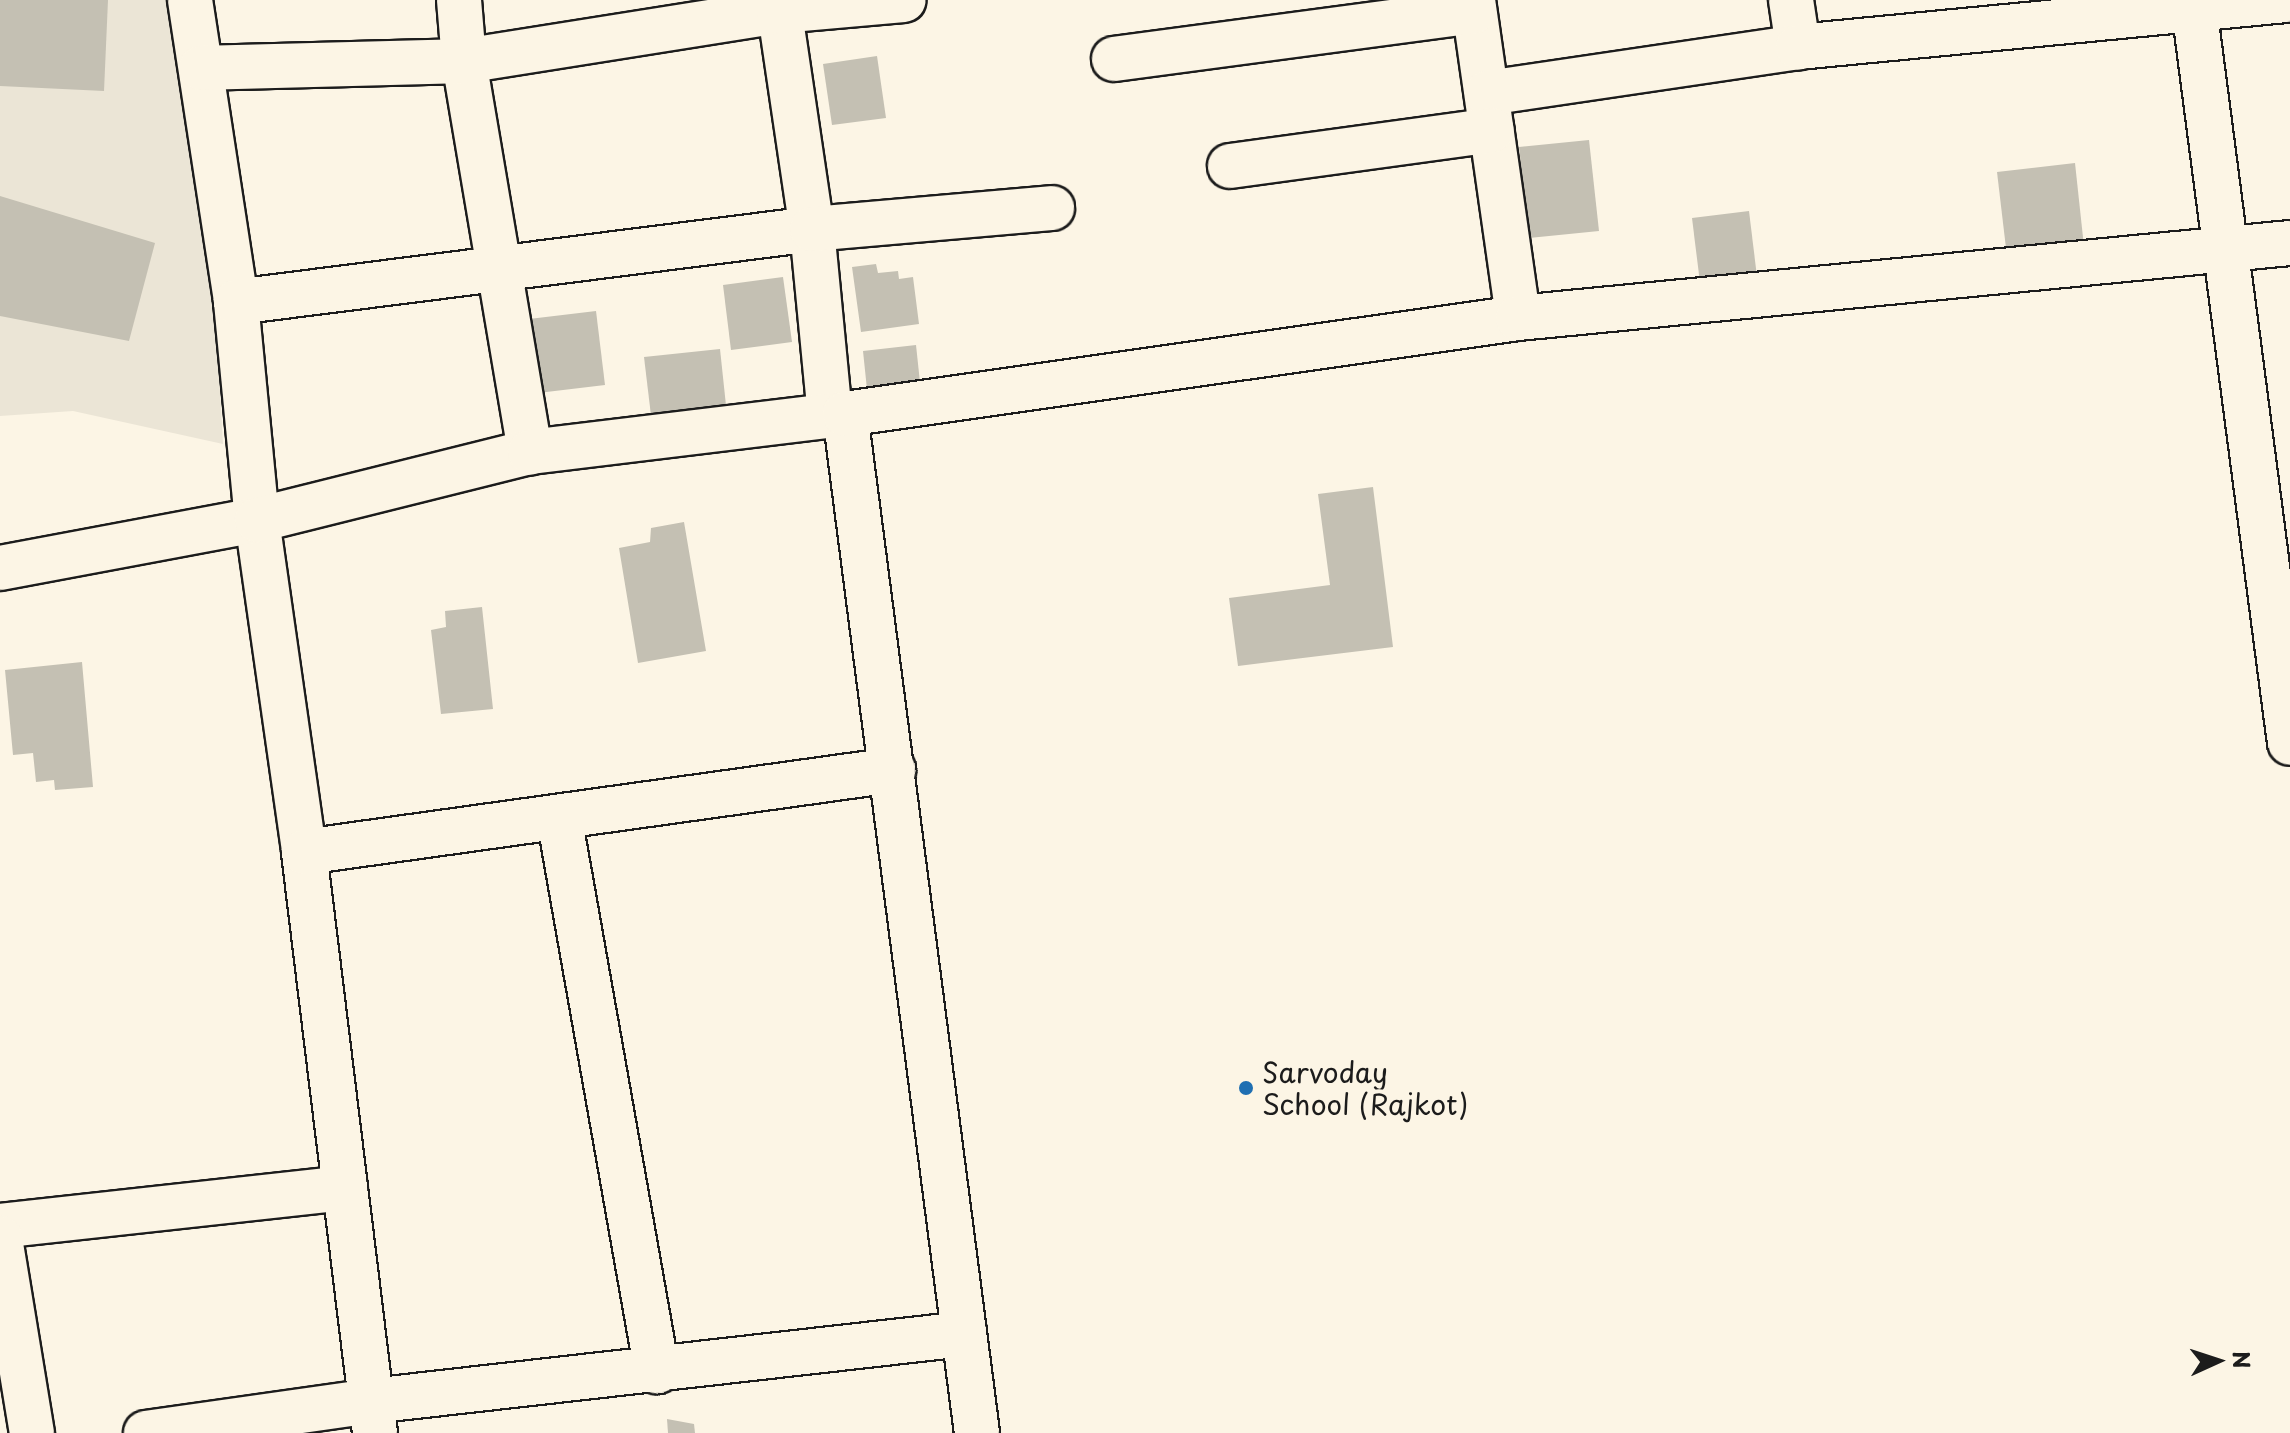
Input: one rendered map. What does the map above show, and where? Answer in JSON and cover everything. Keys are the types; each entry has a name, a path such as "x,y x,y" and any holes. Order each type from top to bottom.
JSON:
{"street":[{"path":"190,0 236,302 257,520 304,852 373,1417"},
{"path":"459,0 464,61 530,452"},
{"path":"201,68 464,61 778,5 904,0"},
{"path":"1791,0 1798,47"},
{"path":"1230,166 1798,47 2194,3 2285,0"},
{"path":"2194,3 2290,743"},
{"path":"778,5 893,770 977,1433"},
{"path":"1114,59 1474,6 1518,318"},
{"path":"236,302 812,229 1052,208"},
{"path":"0,568 257,520 530,452 838,414 1518,318 2290,243"},
{"path":"304,852 893,770"},
{"path":"559,817 657,1371"},
{"path":"0,1226 345,1188"},
{"path":"0,1238 32,1433"},
{"path":"146,1433 373,1417 657,1371 964,1334"}],"shaded area":[{"path":"0,0 173,0 216,320 223,444 73,411 0,416"}],"building":[{"path":"0,0 108,0 104,91 0,86"},
{"path":"877,56 886,118 832,125 823,64"},
{"path":"1589,140 1599,231 1529,238 1519,147"},
{"path":"2075,163 2085,256 2008,265 1997,172"},
{"path":"0,196 155,243 129,341 0,316"},
{"path":"1749,211 1758,285 1701,291 1692,218"},
{"path":"876,264 878,273 898,271 899,279 913,277 919,324 861,332 852,267"},
{"path":"783,277 792,342 731,350 723,285"},
{"path":"596,311 605,385 538,393 529,319"},
{"path":"916,345 921,392 868,399 863,351"},
{"path":"720,349 727,415 652,424 644,357"},
{"path":"1373,487 1393,647 1238,666 1229,598 1330,585 1318,494"},
{"path":"684,522 706,651 638,663 619,548 650,542 651,528"},
{"path":"482,607 493,709 441,714 431,630 446,627 445,611"},
{"path":"82,662 93,787 55,790 54,780 36,782 33,753 13,755 5,670"},
{"path":"667,1419 694,1424 695,1433 668,1433"}],"place":[{"name":"Sarvoday School (Rajkot)","path":"1246,1088"}]}
